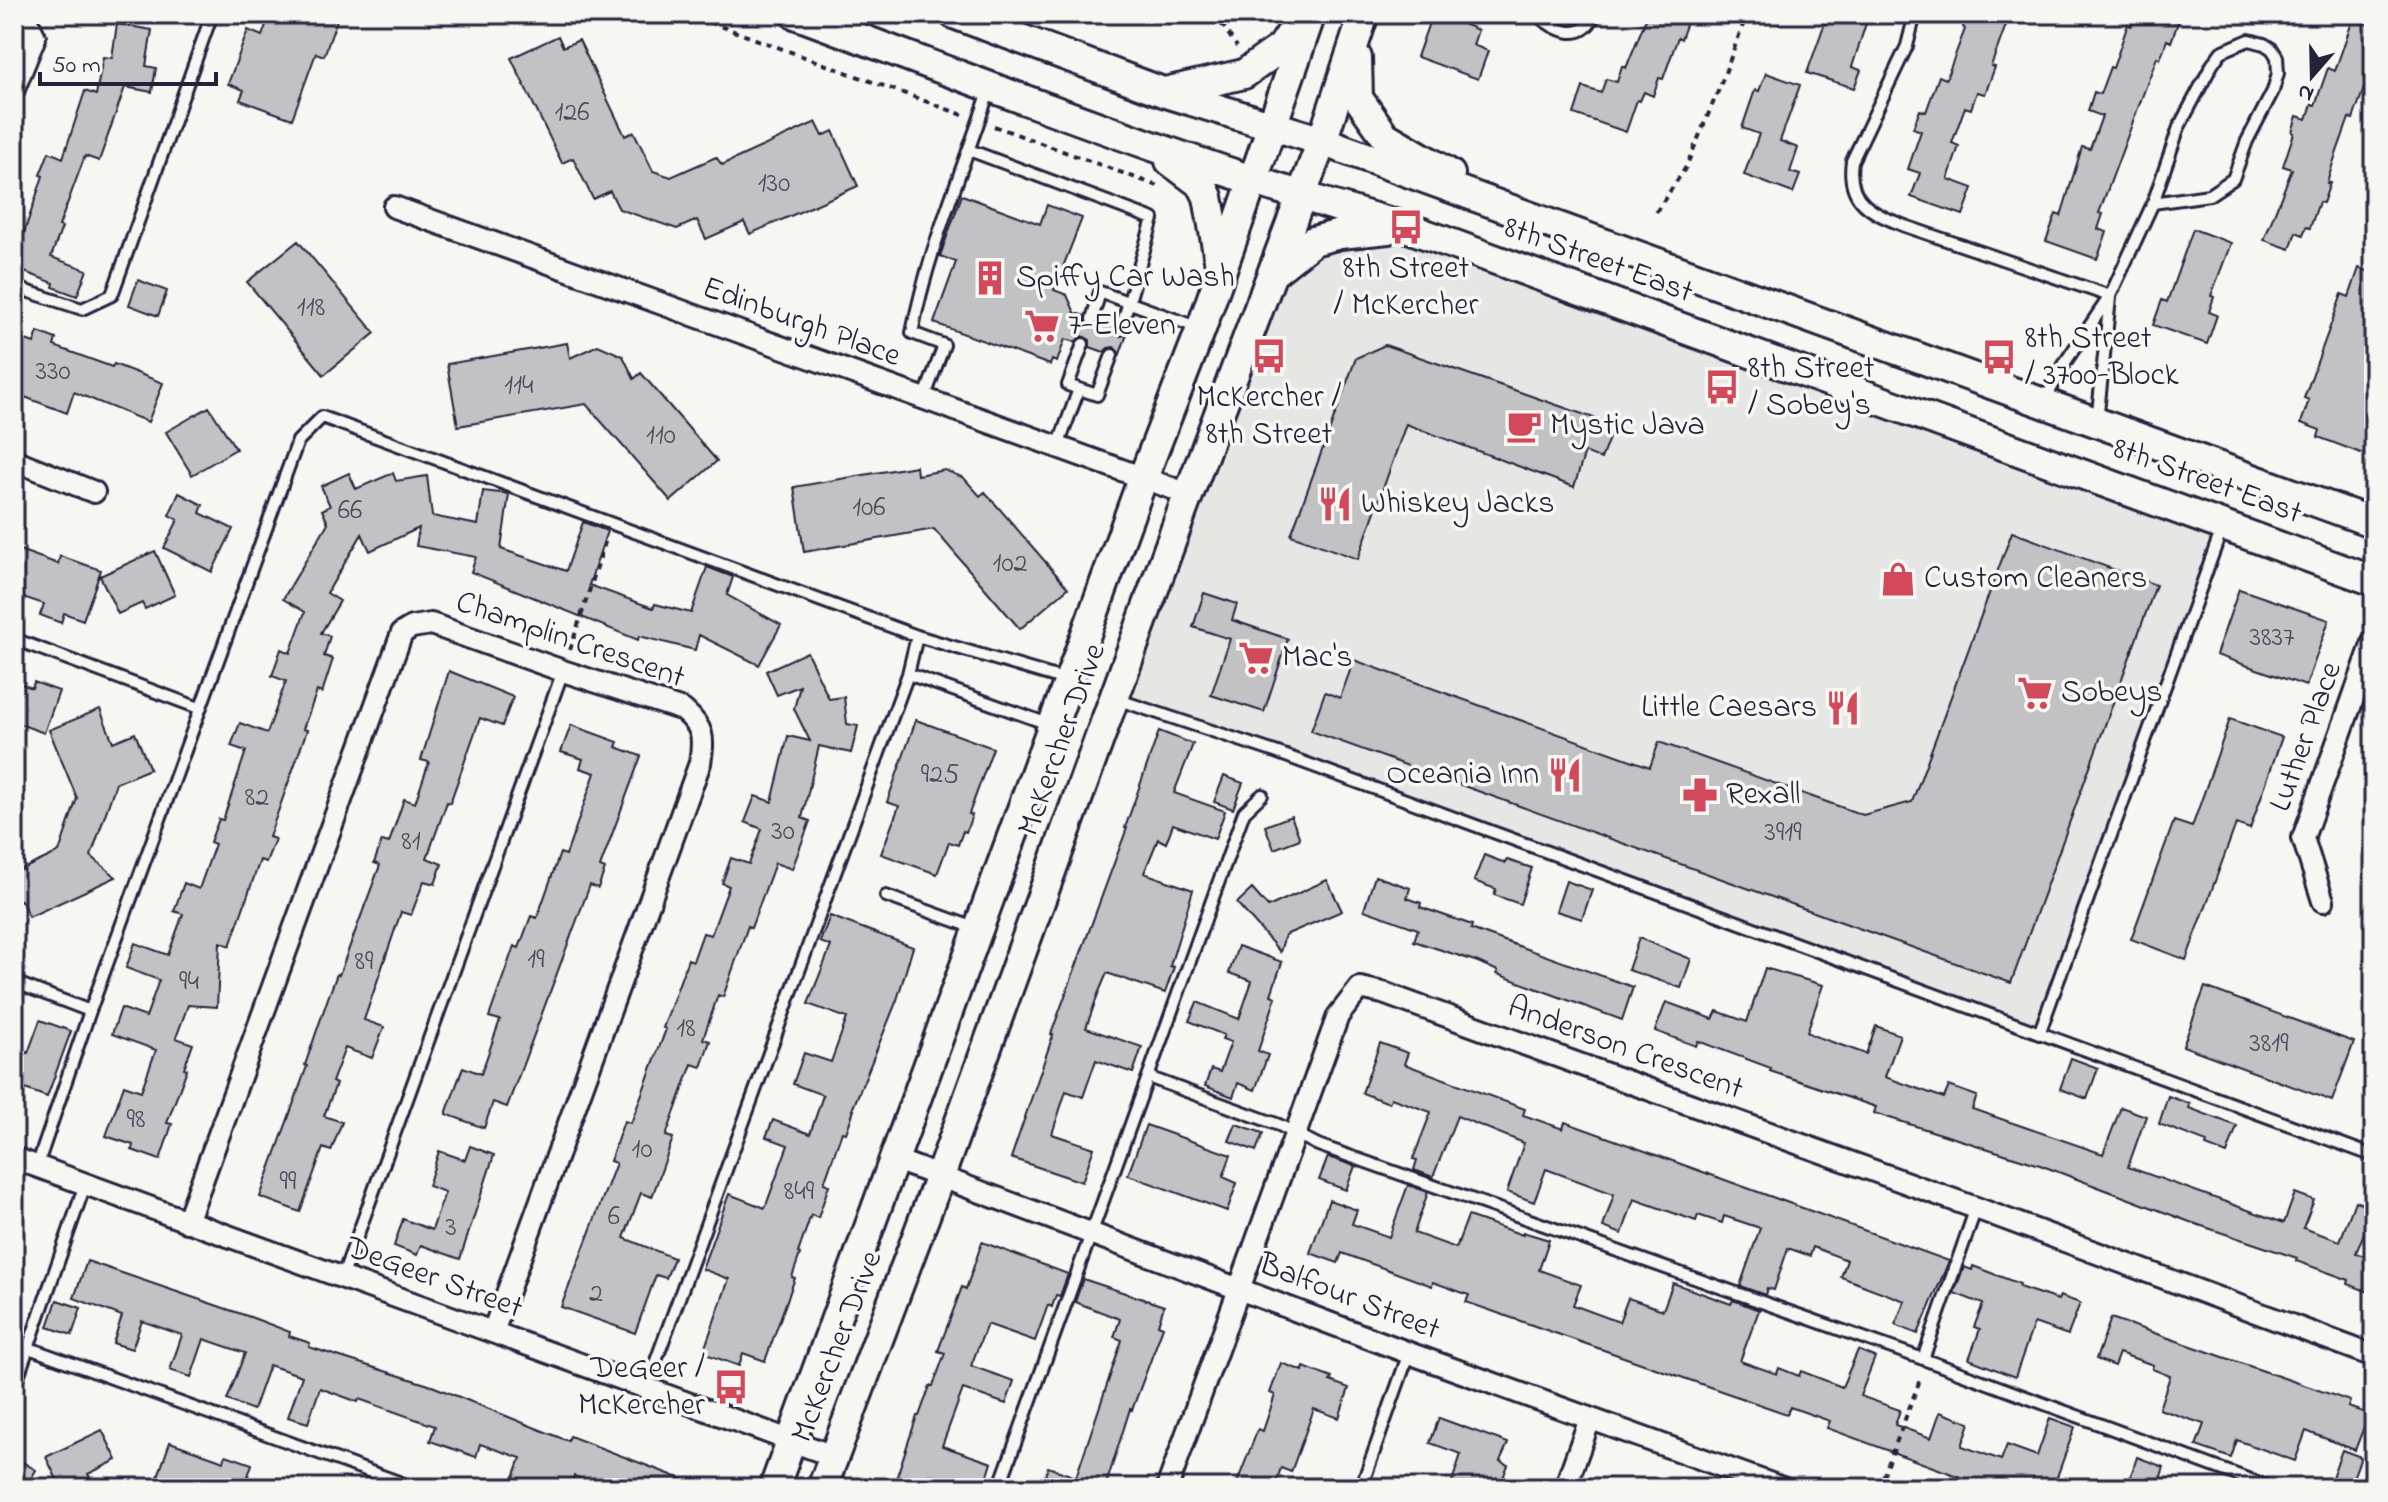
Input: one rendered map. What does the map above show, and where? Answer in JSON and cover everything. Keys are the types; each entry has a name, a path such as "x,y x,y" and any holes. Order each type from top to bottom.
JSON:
{"main road":[{"name":"8th Street East","path":"795,14 1251,180 1406,227 2374,581"},
{"name":"8th Street East","path":"954,14 1163,92 1322,141 2374,523"},
{"path":"1163,92 1244,74 1282,47 1303,14"},
{"name":"McKercher Drive","path":"774,1488 1143,478 1201,329 1311,14"},
{"path":"1361,24 1358,98 1385,136 1517,212"},
{"name":"McKercher Drive","path":"822,1488 940,1176 1188,494 1322,141 1361,24"},
{"path":"1147,143 1202,185 1208,197 1221,268"},
{"path":"1273,272 1313,241 1340,234 1406,227"}],"street":[{"path":"14,89 35,37 25,17 17,14"},
{"name":"Edinburgh Place","path":"394,207 1188,494"},
{"path":"14,460 94,492"},
{"name":"Champlin Crescent","path":"187,1222 402,633 412,627 431,624 683,710 698,723 703,738 701,753 493,1332"},
{"name":"Luther Place","path":"2323,901 2303,838 2374,640"},
{"name":"Anderson Crescent","path":"1167,1488 1338,1016 1360,988 1383,993 1976,1208 2374,1356"},
{"name":"DeGeer Street","path":"14,1158 833,1456"},
{"name":"Balfour Street","path":"896,1160 1776,1487"},
{"path":"1565,1488 1590,1419"}],"lane":[{"path":"14,287 82,309 112,295 212,14"},
{"path":"1536,14 1562,32 1577,32 1594,20 1595,14"},
{"path":"1915,14 1907,46 1852,161 1850,176 1855,193 1872,213 2110,296"},
{"path":"2043,402 2066,361 2110,296 2153,203 2179,127 2221,52 2249,40 2272,49 2277,57 2278,73 2273,91 2247,141 2233,179 2209,195 2153,203"},
{"path":"924,399 944,345 912,333 925,270 990,86"},
{"path":"969,150 1153,219 1121,329"},
{"path":"1092,319 1100,292 1201,329"},
{"path":"2097,422 2110,296"},
{"path":"1083,344 1068,385 1097,395 1112,355"},
{"path":"1058,446 1079,389"},
{"path":"37,1166 199,708 298,441 322,417 917,636 1069,681"},
{"path":"2039,1034 2223,524"},
{"path":"646,1388 908,674 917,636"},
{"path":"14,639 199,708"},
{"path":"342,1278 563,671"},
{"path":"908,674 1053,726"},
{"path":"1114,698 1278,753 2374,1156"},
{"path":"999,1488 1244,812 1262,795"},
{"path":"886,896 980,930"},
{"path":"14,982 90,1011"},
{"path":"1148,1077 1318,1145 1923,1359 2272,1488"},
{"path":"14,1388 85,1185"},
{"path":"1923,1359 1976,1208"},
{"path":"29,1348 415,1488"},
{"path":"1361,1488 1409,1353"}],"path":[{"path":"1215,14 1238,48"},
{"path":"1656,212 1686,167 1747,14"},
{"path":"570,649 611,523"},
{"path":"1879,1488 1923,1371 1923,1359"}],"shaded area":[{"path":"1406,227 2223,524 2039,1034 1114,698 1273,272 1313,241"}],"building":[{"path":"270,14 339,14 324,56 316,53 292,119 240,100 244,90 228,84 248,30 262,36"},
{"path":"1432,14 1467,14 1463,24 1478,30 1473,45 1488,51 1478,79 1417,57"},
{"path":"1648,14 1690,14 1653,96 1644,92 1640,101 1637,100 1626,132 1574,114 1583,87 1601,93 1606,79 1617,82"},
{"path":"1828,14 1869,14 1852,67 1861,70 1854,88 1807,73"},
{"path":"1967,14 2010,14 1991,66 1995,67 1985,94 1977,92 1971,109 1965,107 1952,143 1959,146 1948,179 1973,188 1963,215 1911,197 1920,173 1908,169 1921,131 1913,128 1920,110 1926,112 1939,76 1946,79 1965,29"},
{"path":"2135,14 2181,14 2171,42 2167,40 2160,59 2157,57 2099,213 2103,214 2098,229 2107,232 2097,259 2046,241 2056,214 2061,216 2082,147 2090,149 2102,116 2088,111 2094,92 2100,94 2110,67 2113,68 2128,24 2131,26"},
{"path":"2353,19 2374,27 2374,50 2364,79 2367,80 2353,119 2349,118 2323,203 2319,202 2310,228 2306,227 2303,235 2296,232 2290,249 2264,240 2292,169 2283,166 2292,132 2297,116 2307,119 2312,104 2315,105 2328,68 2335,71"},
{"path":"117,24 152,30 146,66 156,68 152,92 125,87 99,161 85,156 59,226 62,227 51,257 87,270 77,296 53,287 54,283 14,268 14,263 49,152 63,158 85,91 96,95 103,57 112,58"},
{"path":"558,36 563,47 579,40 625,136 634,132 653,171 671,177 716,157 722,165 816,122 823,136 833,131 858,186 750,234 744,222 706,239 697,220 677,229 619,209 610,191 593,199 573,158 562,163 511,58"},
{"path":"1766,73 1800,85 1780,141 1798,148 1790,172 1800,175 1793,193 1744,175 1759,134 1742,128 1755,90 1759,91"},
{"path":"962,195 1040,224 1047,205 1082,218 1054,290 1067,295 1075,313 1085,316 1084,322 1089,326 1095,326 1100,321 1114,326 1118,336 1127,334 1120,354 1114,347 1104,352 1090,347 1090,340 1082,336 1075,342 1065,339 1057,362 1052,360 1050,365 934,323 956,262 940,256"},
{"path":"2193,229 2231,243 2211,296 2214,297 2209,312 2217,315 2207,344 2153,325 2162,300 2167,302"},
{"path":"298,241 375,333 324,375 247,282"},
{"path":"2359,268 2374,273 2374,458 2318,437 2320,430 2301,423 2309,400 2304,398 2342,294 2349,297"},
{"path":"138,280 167,291 158,316 129,305"},
{"path":"38,332 56,339 54,346 163,383 148,422 74,392 67,413 14,393 14,336 34,343"},
{"path":"567,343 570,358 598,345 623,356 634,379 641,373 717,461 671,501 586,404 458,426 447,364"},
{"path":"1385,345 1614,425 1601,459 1585,452 1574,487 1406,424 1358,559 1291,535 1356,358"},
{"path":"209,407 236,449 192,475 166,432"},
{"path":"916,466 917,475 945,470 964,478 980,496 985,492 1068,588 1020,629 934,529 804,552 794,487"},
{"path":"349,473 356,489 393,473 396,481 427,476 432,516 478,525 483,491 509,494 501,549 566,571 583,522 607,531 589,585 653,608 655,604 691,613 707,567 733,577 727,595 781,625 759,665 699,635 695,650 639,636 638,640 471,572 476,557 416,546 419,528 370,551 362,534 327,593 340,601 321,633 330,636 324,656 333,659 322,693 317,691 303,729 307,730 269,837 275,839 266,862 260,860 230,946 220,942 217,1007 188,1005 176,1038 193,1044 167,1123 172,1124 160,1160 132,1150 133,1145 106,1136 124,1085 141,1091 156,1050 112,1034 121,1008 146,1017 159,980 126,968 135,943 168,955 183,914 174,911 184,883 199,889 215,844 210,842 219,819 223,820 246,751 231,746 240,723 267,733 286,681 272,676 281,649 290,653 305,612 283,599 328,523 322,510 330,506 321,486"},
{"path":"179,493 203,505 200,513 233,529 212,572 164,548 178,520 169,515"},
{"path":"2012,532 2156,585 2011,983 1311,731 1325,692 1340,698 1354,660 1650,767 1659,742 1863,815 1912,802"},
{"path":"14,548 58,564 60,556 101,570 83,620 64,613 61,623 40,615 44,604 14,594"},
{"path":"155,551 175,595 145,609 142,603 118,614 100,576"},
{"path":"2239,589 2329,620 2306,686 2216,655"},
{"path":"1204,593 1237,604 1232,620 1288,639 1264,712 1211,695 1230,639 1193,627"},
{"path":"807,652 829,699 844,697 847,724 858,726 851,753 819,746 802,818 810,821 792,869 775,863 723,997 718,995 703,1039 710,1041 701,1067 692,1064 666,1136 673,1138 652,1197 641,1193 624,1238 674,1258 666,1278 656,1275 635,1333 561,1307 616,1163 610,1161 624,1121 631,1123 688,959 693,961 703,933 711,935 729,886 722,883 731,858 749,864 762,829 745,822 755,796 772,802 788,736 810,741 794,709 800,686 777,695 766,671"},
{"path":"449,671 513,697 502,726 480,718 427,858 442,864 435,884 424,881 411,915 401,912 364,1020 384,1027 372,1058 345,1048 324,1116 342,1122 331,1151 323,1148 300,1212 260,1197 328,998 380,865 374,863 382,841 389,843 404,799 415,803 429,762 421,760"},
{"path":"14,681 32,688 34,682 59,691 44,733 14,722"},
{"path":"100,709 113,742 135,733 150,769 116,783 91,856 116,877 29,917 21,900 14,903 14,873 59,852 77,798 49,730"},
{"path":"2230,719 2282,737 2250,829 2236,824 2186,960 2131,939 2174,821 2192,827"},
{"path":"916,720 993,748 969,814 972,815 966,832 963,831 958,845 949,842 937,874 881,854 899,806 887,802"},
{"path":"571,725 618,742 616,747 641,756 600,867 605,869 598,888 590,885 507,1107 493,1102 484,1128 446,1114 463,1067 481,1074 500,1020 489,1017 514,946 519,948 531,916 537,918 560,853 566,855 595,773 580,768 583,759 561,752"},
{"path":"1159,731 1193,744 1174,793 1225,811 1215,839 1173,824 1166,843 1158,839 1144,873 1193,890 1165,993 1107,973 1098,994 1086,1028 1142,1047 1133,1073 1096,1060 1083,1097 1066,1091 1052,1134 1094,1148 1082,1182 1011,1158 1051,1034 1127,828"},
{"path":"1224,776 1243,783 1233,809 1214,802"},
{"path":"1291,816 1300,839 1274,849 1265,826"},
{"path":"1484,855 1532,868 1520,904 1494,895 1496,889 1474,881"},
{"path":"1375,876 1410,888 1407,898 1421,903 1420,907 1472,925 1471,929 1633,987 1622,1020 1497,974 1498,971 1478,962 1414,941 1418,929 1364,910"},
{"path":"1327,880 1342,911 1285,935 1280,952 1237,903 1252,889 1268,907"},
{"path":"1566,881 1592,890 1582,919 1556,911"},
{"path":"830,916 913,947 897,1000 824,1183 829,1185 818,1218 811,1215 798,1253 792,1277 795,1278 765,1361 743,1353 739,1366 703,1353 729,1279 702,1269 729,1194 765,1208 788,1145 766,1137 773,1120 810,1134 823,1095 793,1084 804,1053 831,1062 847,1018 808,1004 831,946 820,942"},
{"path":"1639,938 1691,959 1681,988 1628,970"},
{"path":"1238,946 1282,962 1271,995 1276,997 1258,1051 1268,1055 1255,1090 1238,1083 1233,1097 1205,1086 1211,1069 1220,1072 1231,1042 1222,1039 1224,1035 1189,1021 1197,1002 1239,1019 1252,981 1229,973"},
{"path":"1765,968 1823,985 1807,1032 1815,1036 1866,1054 1876,1026 1900,1035 1885,1077 1944,1098 1949,1086 1977,1096 1972,1109 2103,1154 2121,1107 2146,1116 2128,1167 2284,1223 2295,1193 2314,1200 2303,1228 2340,1241 2355,1201 2374,1208 2356,1253 2374,1260 2374,1294 2348,1284 2349,1280 2296,1261 2297,1258 2190,1222 2040,1165 1874,1113 1876,1107 1770,1071 1771,1068 1698,1041 1696,1046 1655,1031 1666,1002 1713,1019 1717,1011 1747,1022"},
{"path":"2205,987 2354,1042 2332,1101 2183,1046"},
{"path":"40,1020 71,1031 47,1097 14,1085 14,1048 28,1053"},
{"path":"1380,1043 1408,1053 1404,1064 1525,1109 1523,1115 1563,1129 1565,1122 1949,1261 1918,1334 1895,1325 1905,1301 1841,1277 1847,1260 1813,1247 1810,1256 1788,1248 1774,1290 1767,1288 1765,1295 1740,1286 1760,1228 1724,1216 1722,1223 1698,1215 1696,1221 1634,1199 1622,1234 1603,1227 1614,1194 1546,1169 1534,1202 1507,1192 1524,1143 1457,1116 1433,1177 1414,1170 1417,1160 1413,1159 1431,1112 1391,1098 1389,1103 1362,1093"},
{"path":"2071,1058 2098,1068 2087,1099 2060,1089"},
{"path":"2168,1096 2190,1104 2189,1108 2237,1126 2227,1154 2206,1146 2207,1142 2159,1124"},
{"path":"1236,1124 1263,1133 1256,1151 1229,1141"},
{"path":"1146,1125 1231,1155 1223,1177 1237,1183 1227,1211 1128,1175"},
{"path":"470,1146 494,1155 460,1259 421,1245 417,1255 394,1246 403,1219 432,1230 445,1192 428,1186 439,1151 465,1160"},
{"path":"1328,1157 1355,1166 1346,1190 1319,1180"},
{"path":"1408,1185 1428,1192 1414,1233 1456,1248 1468,1216 1523,1235 1523,1232 1549,1240 1539,1270 1581,1285 1573,1305 1619,1322 1628,1298 1663,1310 1673,1283 1731,1304 1733,1300 1759,1310 1740,1361 1777,1374 1779,1368 1799,1376 1801,1371 1842,1387 1858,1350 1875,1357 1860,1396 1900,1410 1895,1425 1931,1438 1940,1412 1970,1423 1962,1446 2001,1460 2007,1445 2037,1456 2050,1418 2075,1427 2053,1488 1990,1488 1827,1428 1830,1421 1790,1407 1787,1414 1466,1302 1469,1295 1433,1282 1432,1286 1342,1253 1338,1263 1310,1253 1329,1200 1357,1210 1352,1224 1389,1237"},
{"path":"982,1242 1068,1274 1060,1296 1056,1295 1052,1307 1048,1305 1035,1341 987,1324 971,1366 1014,1381 1006,1404 963,1389 942,1446 992,1463 984,1488 969,1488 930,1475 925,1488 893,1488 917,1416 930,1386 933,1386 945,1353 938,1351 962,1287 966,1289"},
{"path":"87,1261 253,1318 290,1332 289,1336 310,1343 309,1347 432,1386 568,1441 570,1436 700,1488 621,1488 606,1482 605,1487 574,1476 570,1488 510,1488 521,1458 480,1444 476,1457 430,1441 435,1426 359,1399 358,1402 320,1388 308,1423 288,1417 302,1376 269,1365 253,1410 227,1400 245,1353 204,1339 191,1377 170,1370 182,1335 142,1321 132,1349 113,1343 122,1316 74,1298"},
{"path":"1973,1266 2020,1284 2019,1287 2058,1300 2060,1296 2080,1303 2068,1335 2034,1323 2015,1377 1969,1359 1980,1329 1974,1327 1983,1304 1954,1293 1964,1267 1972,1270"},
{"path":"1083,1279 1164,1306 1158,1325 1163,1327 1130,1409 1105,1488 1041,1488 1048,1467 1076,1477 1122,1340 1114,1337 1120,1319 1075,1302"},
{"path":"57,1300 81,1308 72,1335 48,1327"},
{"path":"2111,1318 2350,1401 2348,1407 2369,1414 2355,1450 2306,1431 2295,1461 2237,1440 2231,1458 2196,1446 2204,1424 2159,1409 2170,1376 2152,1369 2153,1365 2119,1353 2114,1366 2096,1359"},
{"path":"1281,1363 1303,1371 1304,1367 1349,1388 1339,1418 1314,1409 1291,1472 1281,1468 1274,1488 1235,1488 1258,1429 1263,1431 1275,1395 1270,1393"},
{"path":"1439,1418 1508,1443 1500,1461 1508,1465 1499,1488 1450,1488 1461,1454 1430,1443"},
{"path":"102,1430 117,1460 88,1474 95,1488 61,1488 46,1457"},
{"path":"170,1442 224,1461 226,1455 252,1464 244,1488 154,1488"},
{"path":"2342,1450 2361,1457 2349,1488 2328,1488"},
{"path":"14,1457 36,1470 25,1488 14,1488"},
{"path":"2137,1457 2164,1467 2157,1488 2127,1488"}],"place":[{"name":"8th Street / McKercher","path":"1406,227"},
{"name":"Spiffy Car Wash","path":"990,278"},
{"name":"7-Eleven","path":"1042,326"},
{"name":"McKercher / 8th Street","path":"1269,356"},
{"name":"8th Street / 3700-Block","path":"1999,357"},
{"name":"8th Street / Sobey's","path":"1722,387"},
{"name":"Mystic Java","path":"1524,426"},
{"name":"Whiskey Jacks","path":"1335,504"},
{"name":"Custom Cleaners","path":"1898,579"},
{"name":"Mac's","path":"1256,658"},
{"name":"Sobeys","path":"2035,693"},
{"name":"Little Caesars","path":"1843,708"},
{"name":"Oceania Inn","path":"1565,775"},
{"name":"Rexall","path":"1700,795"},
{"name":"DeGeer / McKercher","path":"731,1387"}]}
